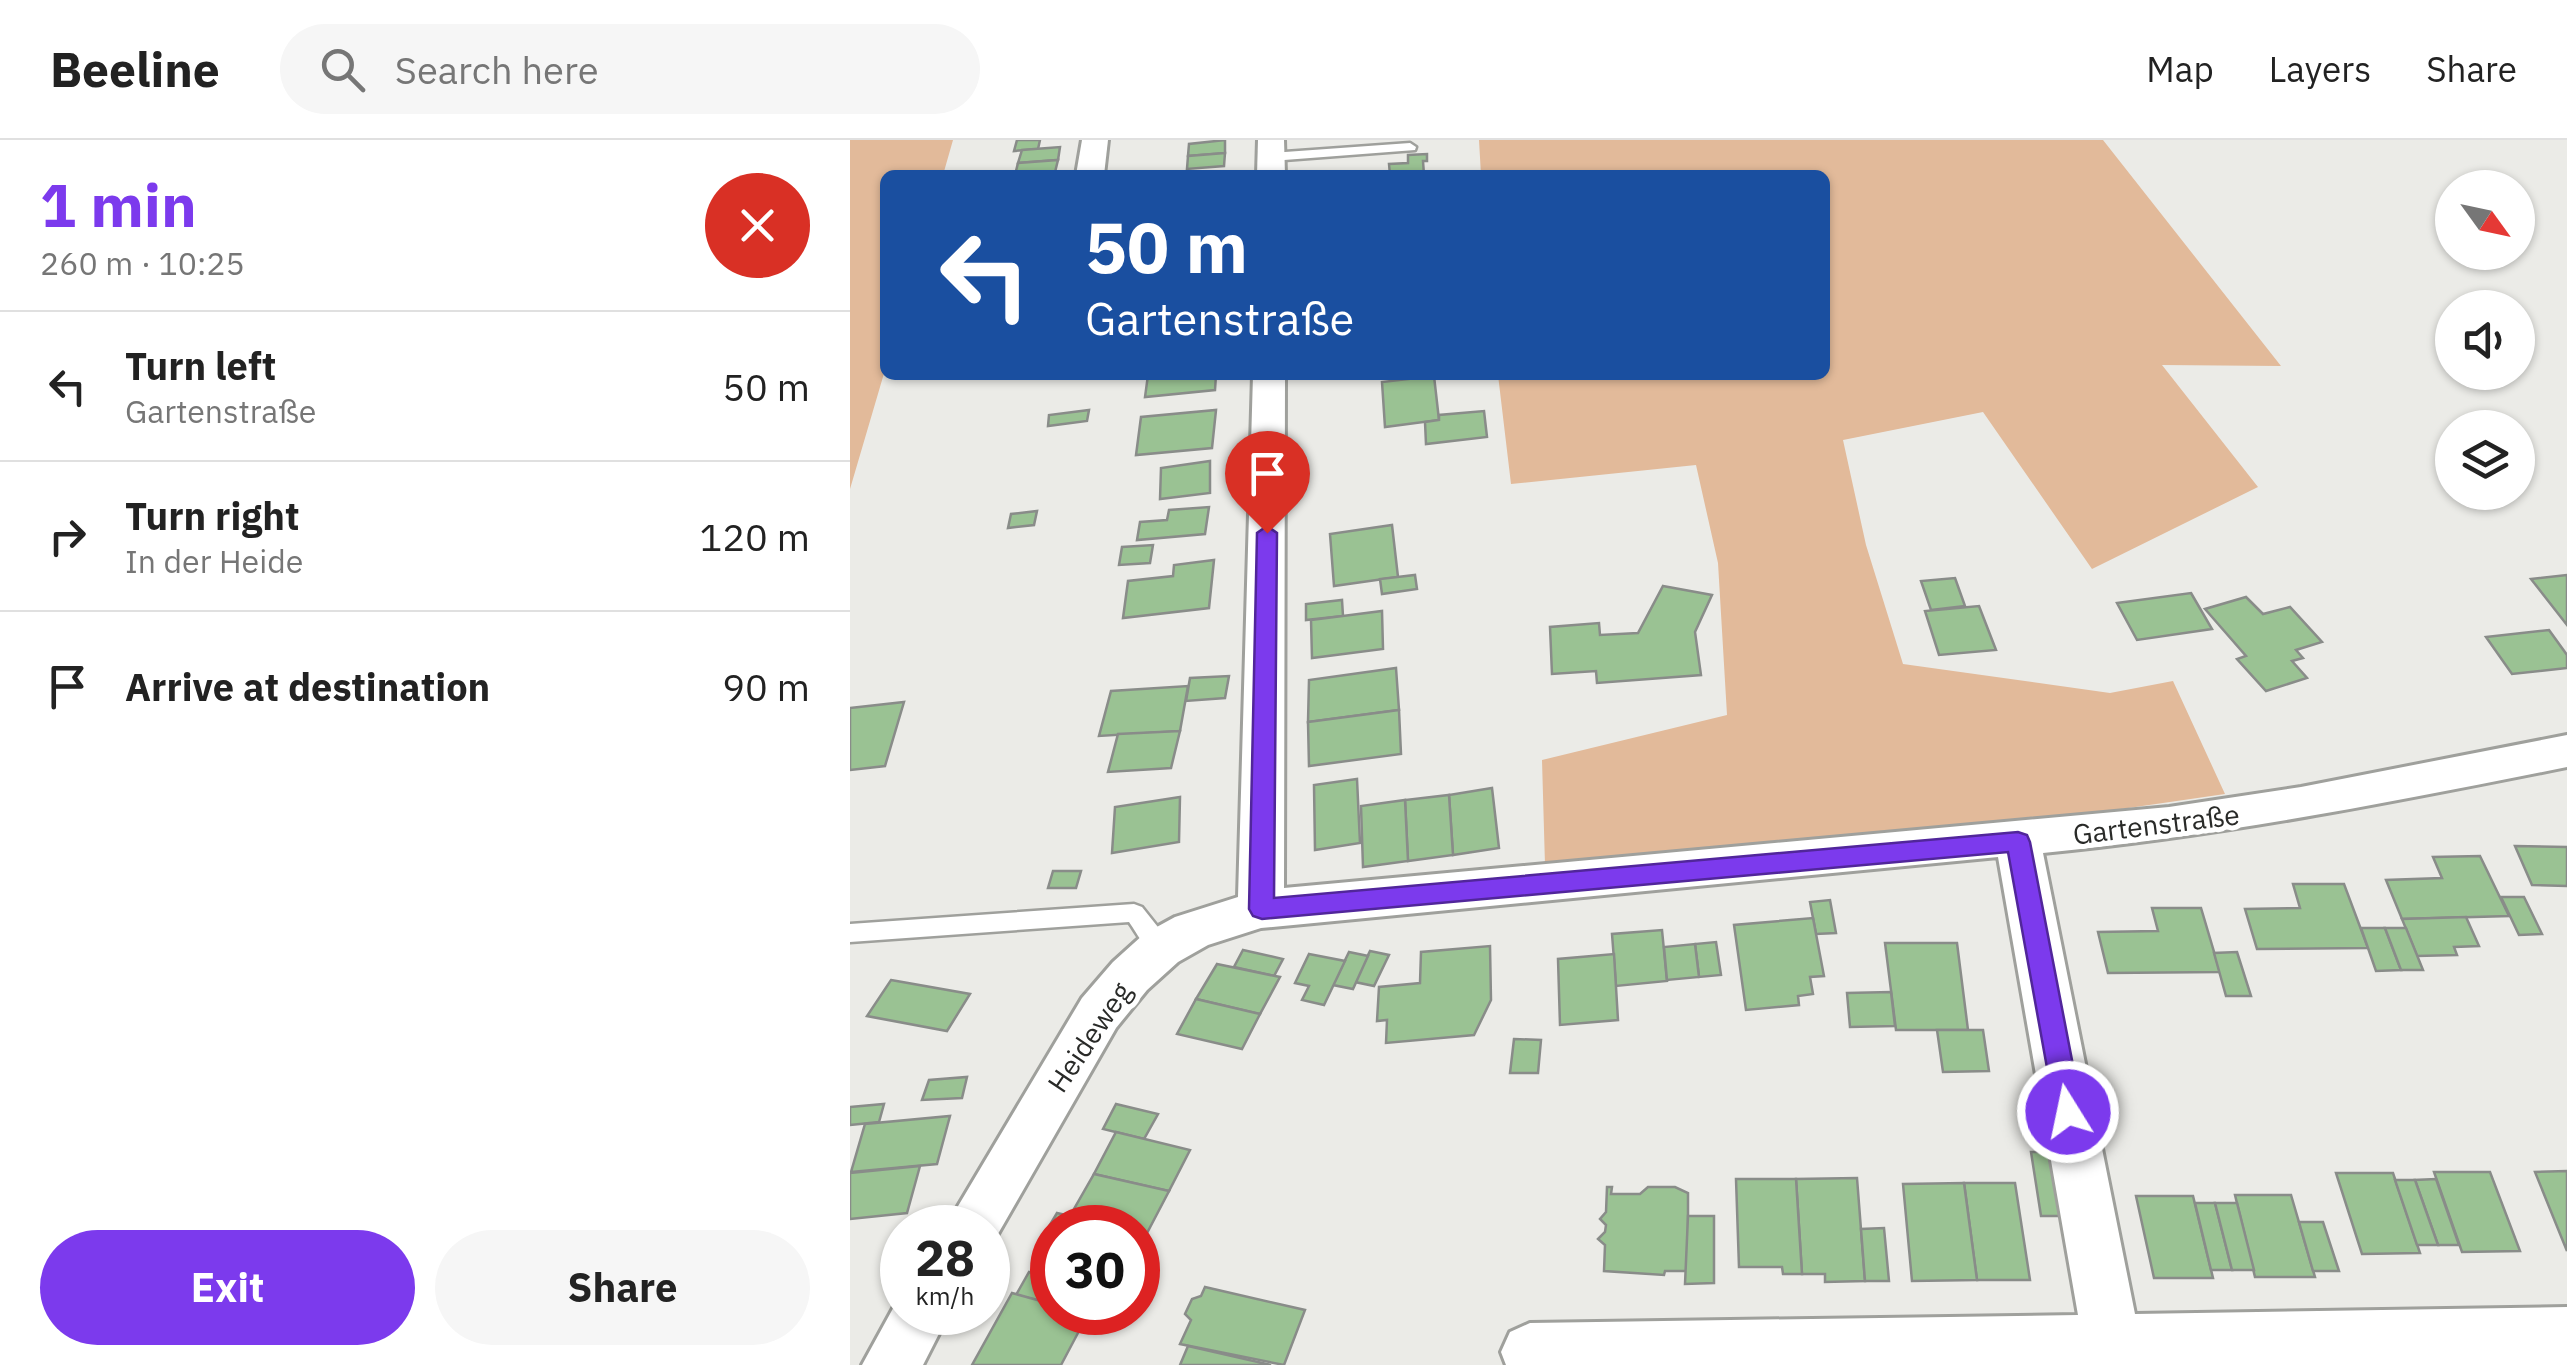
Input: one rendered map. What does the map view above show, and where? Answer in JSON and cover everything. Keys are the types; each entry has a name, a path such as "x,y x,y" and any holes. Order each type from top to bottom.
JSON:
{"street":[{"path":"1091,170 1095,140"},
{"path":"1262,909 1268,380"},
{"name":"Gartenstraße","path":"1262,909 2018,842 2301,804 2567,751"},
{"path":"2018,842 2114,1354"},
{"name":"Heideweg","path":"986,1205 1099,1013 1130,976 1161,948 1192,932 1262,909"},
{"path":"890,1365 908,1335"},
{"path":"1530,1352 1646,1358 2114,1354 2567,1336"}],"lane":[{"path":"1271,157 1410,146"},
{"path":"850,932 1134,913 1161,948"}],"shaded area":[{"path":"850,140 953,140 944,170 880,170 882,380 850,489"},
{"path":"1479,140 2103,140 2281,366 2162,365 2258,487 2092,569 1983,412 1843,440 1866,545 1903,664 2110,693 2173,681 2225,794 2019,824 1545,865 1542,760 1727,715 1718,563 1696,465 1511,484 1499,380 1830,380 1830,170 1481,170"}],"building":[{"path":"1017,140 1040,140 1038,149 1014,151"},
{"path":"1225,140 1225,153 1188,156 1189,144"},
{"path":"1060,147 1058,160 1018,163 1022,150"},
{"path":"1225,153 1224,166 1187,169 1188,156"},
{"path":"1427,154 1424,170 1390,170 1389,164 1408,163 1408,155"},
{"path":"1058,160 1056,170 1016,170 1018,163"},
{"path":"1147,380 1216,380 1215,390 1145,397"},
{"path":"1434,380 1439,420 1385,427 1382,382"},
{"path":"1089,410 1087,421 1048,426 1049,415"},
{"path":"1216,410 1212,448 1136,455 1141,417"},
{"path":"1484,411 1487,437 1426,444 1425,422 1439,420 1439,415"},
{"path":"1210,461 1210,493 1160,499 1161,468"},
{"path":"1209,507 1205,534 1137,540 1140,522 1167,520 1169,510"},
{"path":"1037,511 1034,525 1008,528 1011,514"},
{"path":"1392,525 1398,577 1334,586 1330,534"},
{"path":"1153,545 1150,563 1119,565 1122,547"},
{"path":"1214,560 1209,608 1123,618 1128,581 1173,576 1174,565"},
{"path":"1415,575 1417,589 1382,594 1380,579"},
{"path":"2567,575 2567,625 2531,579"},
{"path":"1955,578 1965,606 1931,610 1921,581"},
{"path":"1663,586 1712,595 1695,632 1701,675 1597,683 1596,671 1552,674 1550,627 1599,623 1600,635 1638,633"},
{"path":"2191,593 2212,629 2137,640 2117,603"},
{"path":"2246,597 2263,614 2290,607 2322,642 2296,650 2303,658 2292,661 2307,678 2266,691 2237,659 2246,656 2205,609"},
{"path":"1342,600 1343,616 1306,620 1306,604"},
{"path":"1979,606 1996,650 1939,655 1925,611"},
{"path":"1382,611 1383,649 1312,658 1311,620"},
{"path":"2549,630 2567,655 2567,668 2512,674 2486,637"},
{"path":"1396,668 1399,710 1308,722 1309,680"},
{"path":"1229,676 1225,698 1186,701 1190,678"},
{"path":"1188,686 1180,731 1099,736 1111,691"},
{"path":"904,702 885,766 850,770 850,708"},
{"path":"1399,710 1401,754 1309,766 1308,722"},
{"path":"1180,731 1171,768 1108,772 1118,734"},
{"path":"1357,779 1360,843 1315,850 1314,785"},
{"path":"1492,788 1499,848 1453,855 1449,795"},
{"path":"1449,795 1453,855 1408,861 1405,800"},
{"path":"1180,797 1179,842 1112,853 1115,807"},
{"path":"1405,800 1408,861 1363,867 1361,806"},
{"path":"2515,846 2567,847 2567,886 2532,885"},
{"path":"2480,856 2509,916 2402,919 2386,880 2442,878 2433,857"},
{"path":"1053,871 1081,871 1076,888 1048,888"},
{"path":"2293,884 2344,884 2368,948 2257,949 2245,909 2300,908"},
{"path":"2501,897 2524,897 2542,934 2519,935"},
{"path":"1830,900 1836,933 1816,934 1810,902"},
{"path":"2152,908 2201,908 2220,972 2108,973 2098,932 2158,931"},
{"path":"2466,917 2479,946 2454,947 2457,955 2417,956 2402,919"},
{"path":"1813,918 1824,976 1810,977 1813,994 1798,996 1799,1005 1746,1010 1734,925"},
{"path":"2361,928 2385,928 2401,970 2376,971"},
{"path":"2385,928 2406,928 2423,970 2401,970"},
{"path":"1662,930 1667,981 1616,986 1612,934"},
{"path":"1716,942 1721,975 1699,977 1695,944"},
{"path":"1885,943 1957,943 1968,1030 1896,1030"},
{"path":"1695,944 1699,977 1667,980 1664,947"},
{"path":"1490,946 1491,1000 1474,1035 1386,1043 1387,1020 1377,1021 1379,987 1420,983 1421,952"},
{"path":"1243,950 1283,959 1274,976 1234,967"},
{"path":"1370,951 1389,955 1374,986 1355,982"},
{"path":"1349,952 1368,956 1353,989 1333,985"},
{"path":"2237,952 2251,996 2226,996 2214,953"},
{"path":"1309,954 1345,961 1324,1005 1302,1000 1309,986 1295,983"},
{"path":"1614,954 1618,1020 1560,1025 1558,959"},
{"path":"1217,964 1280,977 1260,1014 1196,999"},
{"path":"891,980 970,994 947,1031 867,1016"},
{"path":"1891,992 1895,1026 1850,1027 1847,993"},
{"path":"1196,999 1260,1014 1242,1049 1177,1034"},
{"path":"1937,1030 1983,1030 1989,1071 1943,1072"},
{"path":"1514,1039 1541,1040 1538,1073 1510,1073"},
{"path":"967,1077 962,1098 922,1100 929,1080"},
{"path":"884,1104 879,1122 850,1125 850,1107"},
{"path":"1116,1104 1158,1114 1144,1139 1103,1129"},
{"path":"950,1116 937,1164 851,1172 865,1124"},
{"path":"1116,1132 1190,1150 1169,1191 1094,1174"},
{"path":"2031,1152 2053,1152 2064,1216 2041,1216"},
{"path":"920,1166 909,1205 880,1205 880,1216 850,1219 850,1173"},
{"path":"2567,1171 2567,1251 2535,1172"},
{"path":"2434,1172 2490,1172 2520,1251 2462,1252"},
{"path":"2336,1173 2393,1173 2420,1253 2362,1254"},
{"path":"1094,1174 1169,1191 1160,1208 1160,1205 1076,1205"},
{"path":"1857,1178 1865,1281 1825,1282 1825,1274 1802,1274 1796,1179"},
{"path":"1736,1179 1796,1179 1802,1274 1783,1274 1782,1267 1739,1267"},
{"path":"2436,1179 2459,1245 2438,1245 2415,1180"},
{"path":"2395,1180 2415,1180 2438,1245 2417,1245"},
{"path":"1964,1183 2015,1183 2030,1280 1977,1280"},
{"path":"1964,1183 1977,1280 1912,1281 1903,1184"},
{"path":"1607,1187 1612,1187 1611,1194 1640,1194 1648,1187 1675,1187 1688,1193 1688,1271 1665,1271 1664,1275 1604,1271 1605,1245 1598,1239 1605,1232 1606,1225 1600,1219 1606,1212"},
{"path":"2235,1195 2291,1195 2315,1277 2255,1277"},
{"path":"2136,1196 2193,1196 2213,1278 2154,1278"},
{"path":"2195,1203 2215,1203 2232,1270 2211,1270"},
{"path":"2215,1203 2237,1203 2254,1270 2232,1270"},
{"path":"1688,1216 1714,1216 1714,1283 1685,1284"},
{"path":"2299,1222 2323,1222 2339,1271 2313,1271"},
{"path":"1884,1228 1889,1281 1865,1281 1861,1229"},
{"path":"1029,1272 1030,1272 1030,1298 1016,1295"},
{"path":"1205,1287 1305,1310 1284,1365 1180,1344 1191,1320 1185,1314 1192,1299 1201,1296"},
{"path":"1012,1293 1030,1298 1030,1335 1077,1335 1061,1365 972,1365 989,1335 1010,1335"},
{"path":"1188,1346 1271,1365 1180,1365"}],"route":[{"path":"1267,533 1262,909 2018,842 2068,1112"}]}
